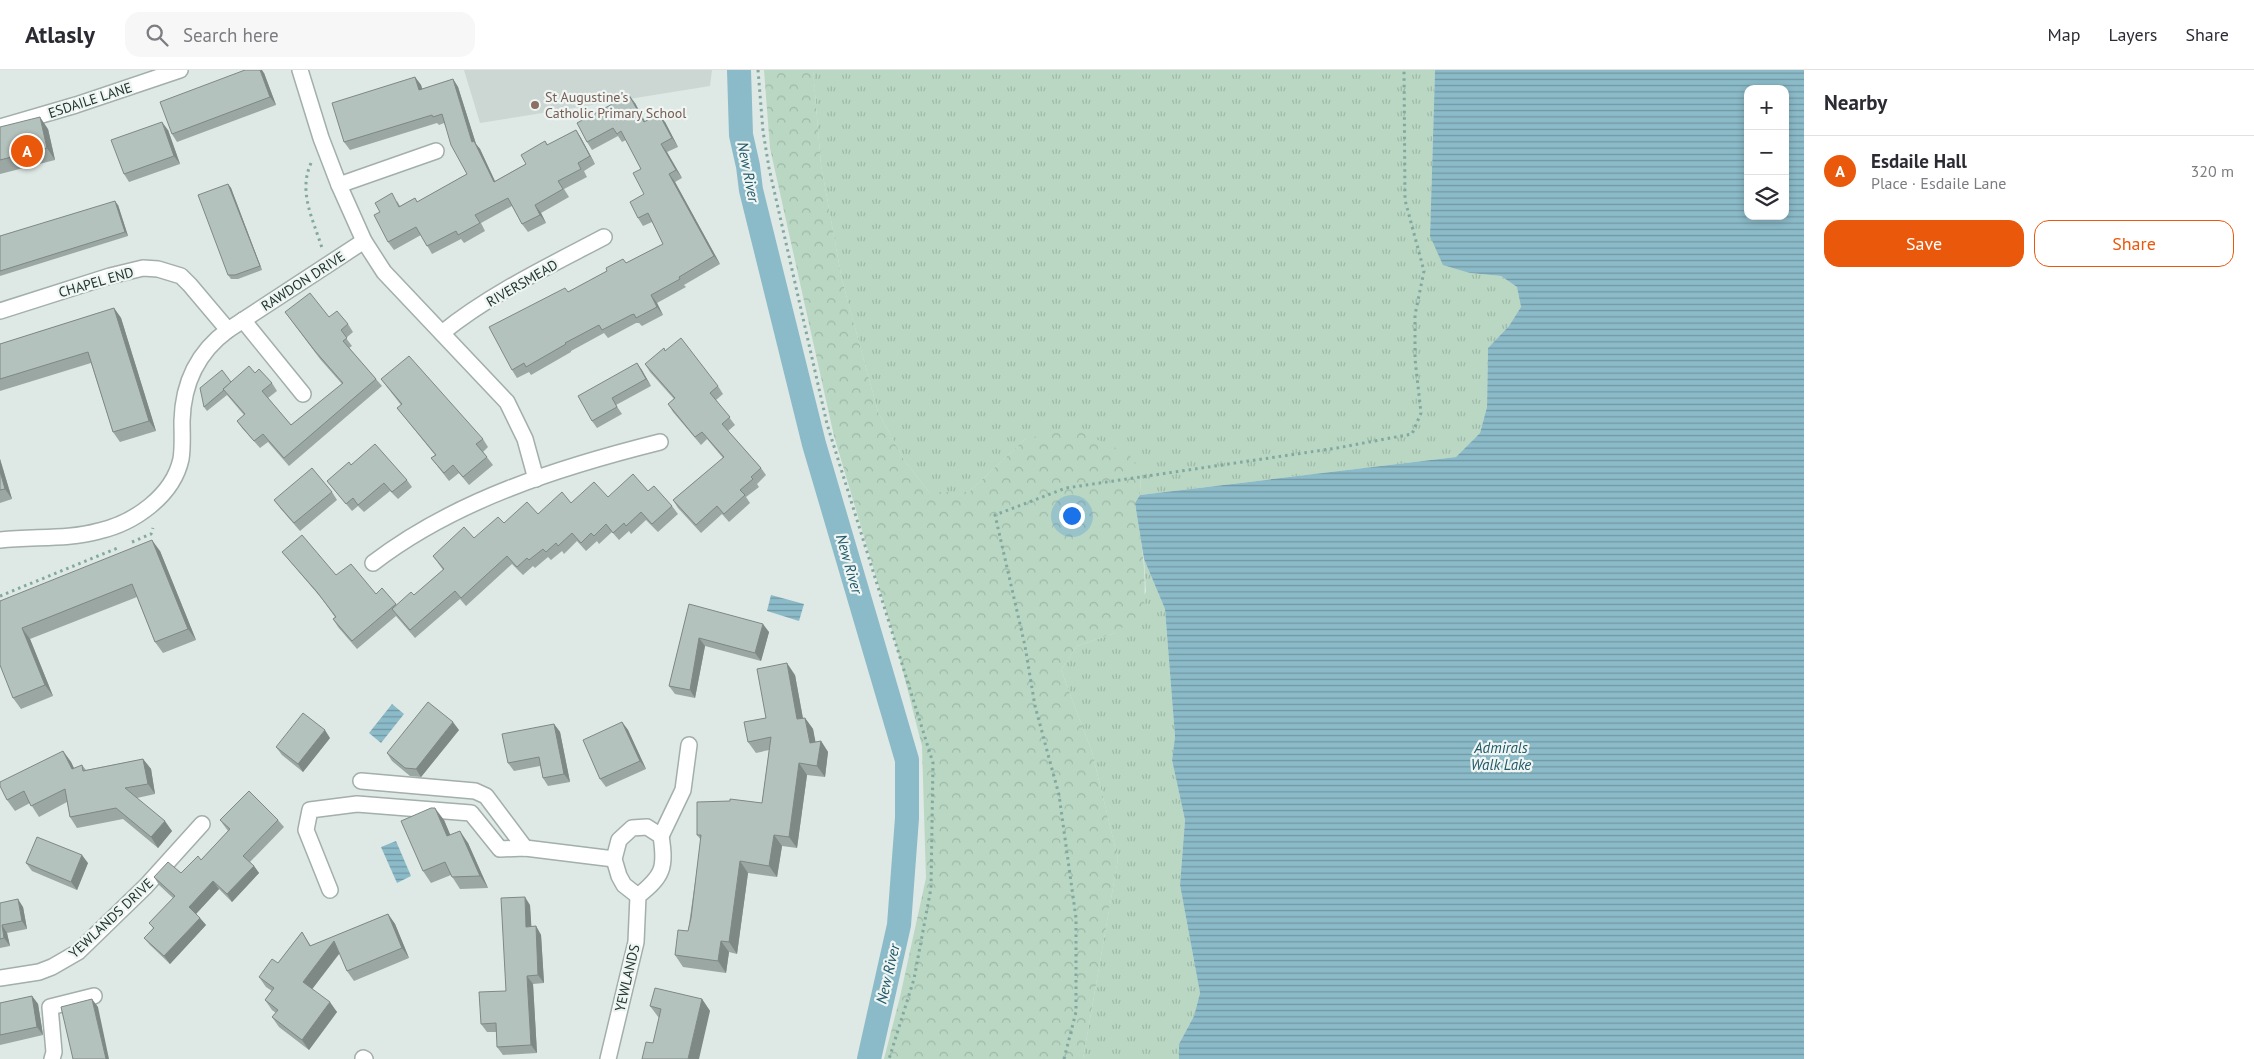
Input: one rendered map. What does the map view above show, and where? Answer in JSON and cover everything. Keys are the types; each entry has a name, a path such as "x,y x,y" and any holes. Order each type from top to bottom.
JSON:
{"street":[{"name":"ESDAILE LANE","path":"0,127 76,105 180,70"},
{"path":"300,70 321,138 364,241 384,272 507,402 525,439 536,479"},
{"path":"339,185 436,151"},
{"name":"RIVERSMEAD","path":"442,333 498,295 604,237"},
{"name":"RAWDON DRIVE","path":"0,540 66,536 99,531 117,526 143,511 157,500 178,470 181,457 183,408 192,372 212,342 242,320 364,241"},
{"name":"CHAPEL END","path":"0,310 110,276 143,268 158,269 180,276 201,296 228,330"},
{"path":"242,320 303,394"},
{"path":"373,563 426,528 478,502 536,479 600,458 660,442"},
{"path":"660,836 647,827 632,828 619,840 614,859 619,876 624,885 638,896 655,883 664,867 660,836 683,790 689,745"},
{"path":"360,781 475,791 486,796 525,848"},
{"path":"330,890 306,830 310,810 357,804 471,813 500,849 525,848 614,859"},
{"name":"YEWLANDS DRIVE","path":"0,978 24,975 52,967 78,952 146,886 202,824"},
{"name":"YEWLANDS","path":"608,1059 636,942 638,896"},
{"path":"52,1059 54,1052 50,1007 94,996"}],"path":[{"path":"758,70 763,131 770,168 828,424 933,763 931,888 914,979 889,1059"},
{"path":"1064,1059 1076,1012 1076,918 1059,795 1035,706 1025,646 995,515 1066,488 1337,448 1412,434 1421,413 1414,359 1415,315 1424,271 1405,200 1404,70"},
{"path":"321,138 305,176 304,190 327,265"}],"shaded area":[{"name":"St Augustine's Catholic Primary School","path":"464,70 712,70 710,86 480,123"}],"green space":[{"path":"764,70 813,70 821,165 842,280 878,412 904,460 929,492 969,492 1025,439 1072,428 1129,454 1141,474 1140,495 1135,503 1144,571 1143,612 1115,633 1077,646 1061,670 1092,752 1118,859 1083,1059 884,1059 900,997 926,878 922,746 896,644 834,436 770,148"},
{"path":"813,70 1435,70 1430,236 1470,273 1501,276 1517,287 1521,307 1509,326 1488,348 1487,407 1480,433 1456,457 1140,495 1141,474 1025,439 969,492 929,492 904,460 878,412 842,280 821,165"},
{"path":"1144,559 1165,609 1175,737 1172,760 1185,820 1180,885 1200,993 1194,1016 1179,1044 1179,1059 1083,1059 1118,859 1092,752 1061,670 1077,646 1115,633 1146,592"}],"water":[{"name":"Admirals Walk Lake","path":"1435,70 1804,70 1804,1059 1179,1059 1179,1044 1194,1016 1200,993 1180,885 1185,820 1172,760 1175,737 1165,609 1144,559 1135,503 1140,495 1456,457 1480,433 1487,407 1488,348 1509,326 1521,307 1517,287 1501,276 1470,273 1443,265 1430,236"},
{"path":"771,595 804,604 799,621 767,611"},
{"path":"392,704 404,714 381,743 369,733"},
{"path":"396,841 411,876 397,883 381,847"}],"building":[{"path":"245,70 260,70 270,97 172,134 160,102"},
{"path":"415,77 419,90 453,79 472,142 474,141 494,182 526,164 521,155 545,141 547,145 576,130 590,156 578,163 581,169 558,181 563,189 535,205 540,215 522,224 508,198 475,215 480,223 458,235 456,231 427,246 416,227 388,242 374,215 380,212 375,203 392,193 399,207 415,198 417,202 467,174 451,145 442,114 433,117 432,115 344,142 332,103"},
{"path":"629,95 644,122 659,114 672,138 661,144 676,170 669,174 714,256 679,277 680,279 651,295 657,307 636,318 634,314 631,315 602,330 599,325 526,367 524,363 512,370 489,327 565,288 568,292 607,271 606,268 623,259 626,263 663,244 648,213 638,218 630,202 644,194 633,173 641,169 621,131 617,134 613,128 587,142 577,123"},
{"path":"40,117 47,148 0,160 0,127"},
{"path":"162,122 174,156 124,174 111,140"},
{"path":"228,184 260,266 235,275 228,275 198,195"},
{"path":"115,201 125,232 0,271 0,236"},
{"path":"310,293 329,317 337,311 348,324 341,330 347,338 343,341 376,379 284,458 263,434 254,441 237,421 245,414 223,389 249,366 255,373 259,369 272,383 262,391 291,425 343,383 285,312"},
{"path":"114,308 149,421 113,432 88,352 0,379 0,344"},
{"path":"681,338 718,386 710,393 730,417 722,424 761,468 751,477 753,479 740,490 745,495 724,514 717,506 696,525 673,500 724,457 702,432 695,437 668,404 675,398 645,364 664,348 665,351"},
{"path":"409,356 483,439 476,444 487,457 463,477 453,465 444,473 431,458 436,455 397,408 402,404 381,379"},
{"path":"637,363 646,379 612,398 617,407 592,421 578,396"},
{"path":"222,370 231,382 204,407 200,388"},
{"path":"375,444 407,480 392,492 384,483 358,505 353,498 346,504 327,481 349,462 351,465"},
{"path":"312,468 332,492 294,523 274,500"},
{"path":"0,471 5,489 0,490"},
{"path":"633,474 648,491 654,486 672,506 652,524 641,512 626,526 624,523 613,533 606,524 594,536 591,533 581,543 572,533 558,546 556,543 546,552 543,549 529,560 527,558 517,567 507,556 461,598 455,591 410,630 392,609 411,592 414,595 444,569 433,556 464,527 474,538 498,517 504,523 527,502 538,514 562,492 571,503 594,482 608,497"},
{"path":"302,535 336,575 351,564 376,594 382,588 396,604 352,641 333,619 336,617 317,592 282,552"},
{"path":"152,540 188,629 155,642 132,584 22,628 45,685 13,698 0,665 0,601"},
{"path":"689,604 763,624 755,653 699,638 690,690 669,686"},
{"path":"787,663 797,719 805,718 810,743 821,741 817,766 799,763 789,837 774,835 769,866 740,861 729,942 721,941 718,961 675,955 678,930 688,931 691,918 701,835 697,835 697,802 730,801 730,799 762,803 771,737 748,742 744,722 766,718 757,669"},
{"path":"428,702 453,722 416,769 405,768 387,753"},
{"path":"303,713 325,730 298,764 276,747"},
{"path":"622,722 640,761 600,779 583,740"},
{"path":"554,724 564,774 543,778 539,757 508,763 502,734"},
{"path":"63,751 72,769 82,765 83,771 143,759 148,784 125,788 165,821 151,837 116,808 70,817 65,789 31,806 24,791 7,800 0,782"},
{"path":"249,791 278,820 243,856 254,866 227,894 213,881 189,907 200,918 164,956 144,938 154,928 149,923 175,896 154,877 168,862 181,873 198,856 201,860 230,829 220,820"},
{"path":"435,808 447,836 460,831 480,876 452,877 445,862 423,871 401,821"},
{"path":"37,837 82,855 71,882 26,863"},
{"path":"525,897 526,927 536,926 538,975 527,976 531,1045 497,1047 496,1023 481,1024 479,992 506,991 501,898"},
{"path":"18,899 22,921 2,925 4,938 0,939 0,903"},
{"path":"388,914 402,948 347,971 334,941 303,982 330,1002 302,1040 272,1017 278,1010 265,1000 274,988 259,977 272,959 278,963 302,932 310,946"},
{"path":"655,988 702,999 688,1059 642,1059 646,1042 653,1043 661,1009 650,1006"},
{"path":"32,996 37,1027 0,1035 0,1003"},
{"path":"92,999 106,1059 73,1059 61,1007"}],"waterway":[{"name":"New River","path":"739,70 741,135 751,190 814,444 907,760 907,818 899,925 869,1059"}],"place":[{"name":"St Augustine's Catholic Primary School","path":"535,105"},
{"name":"Esdaile Hall","path":"27,151"}]}
